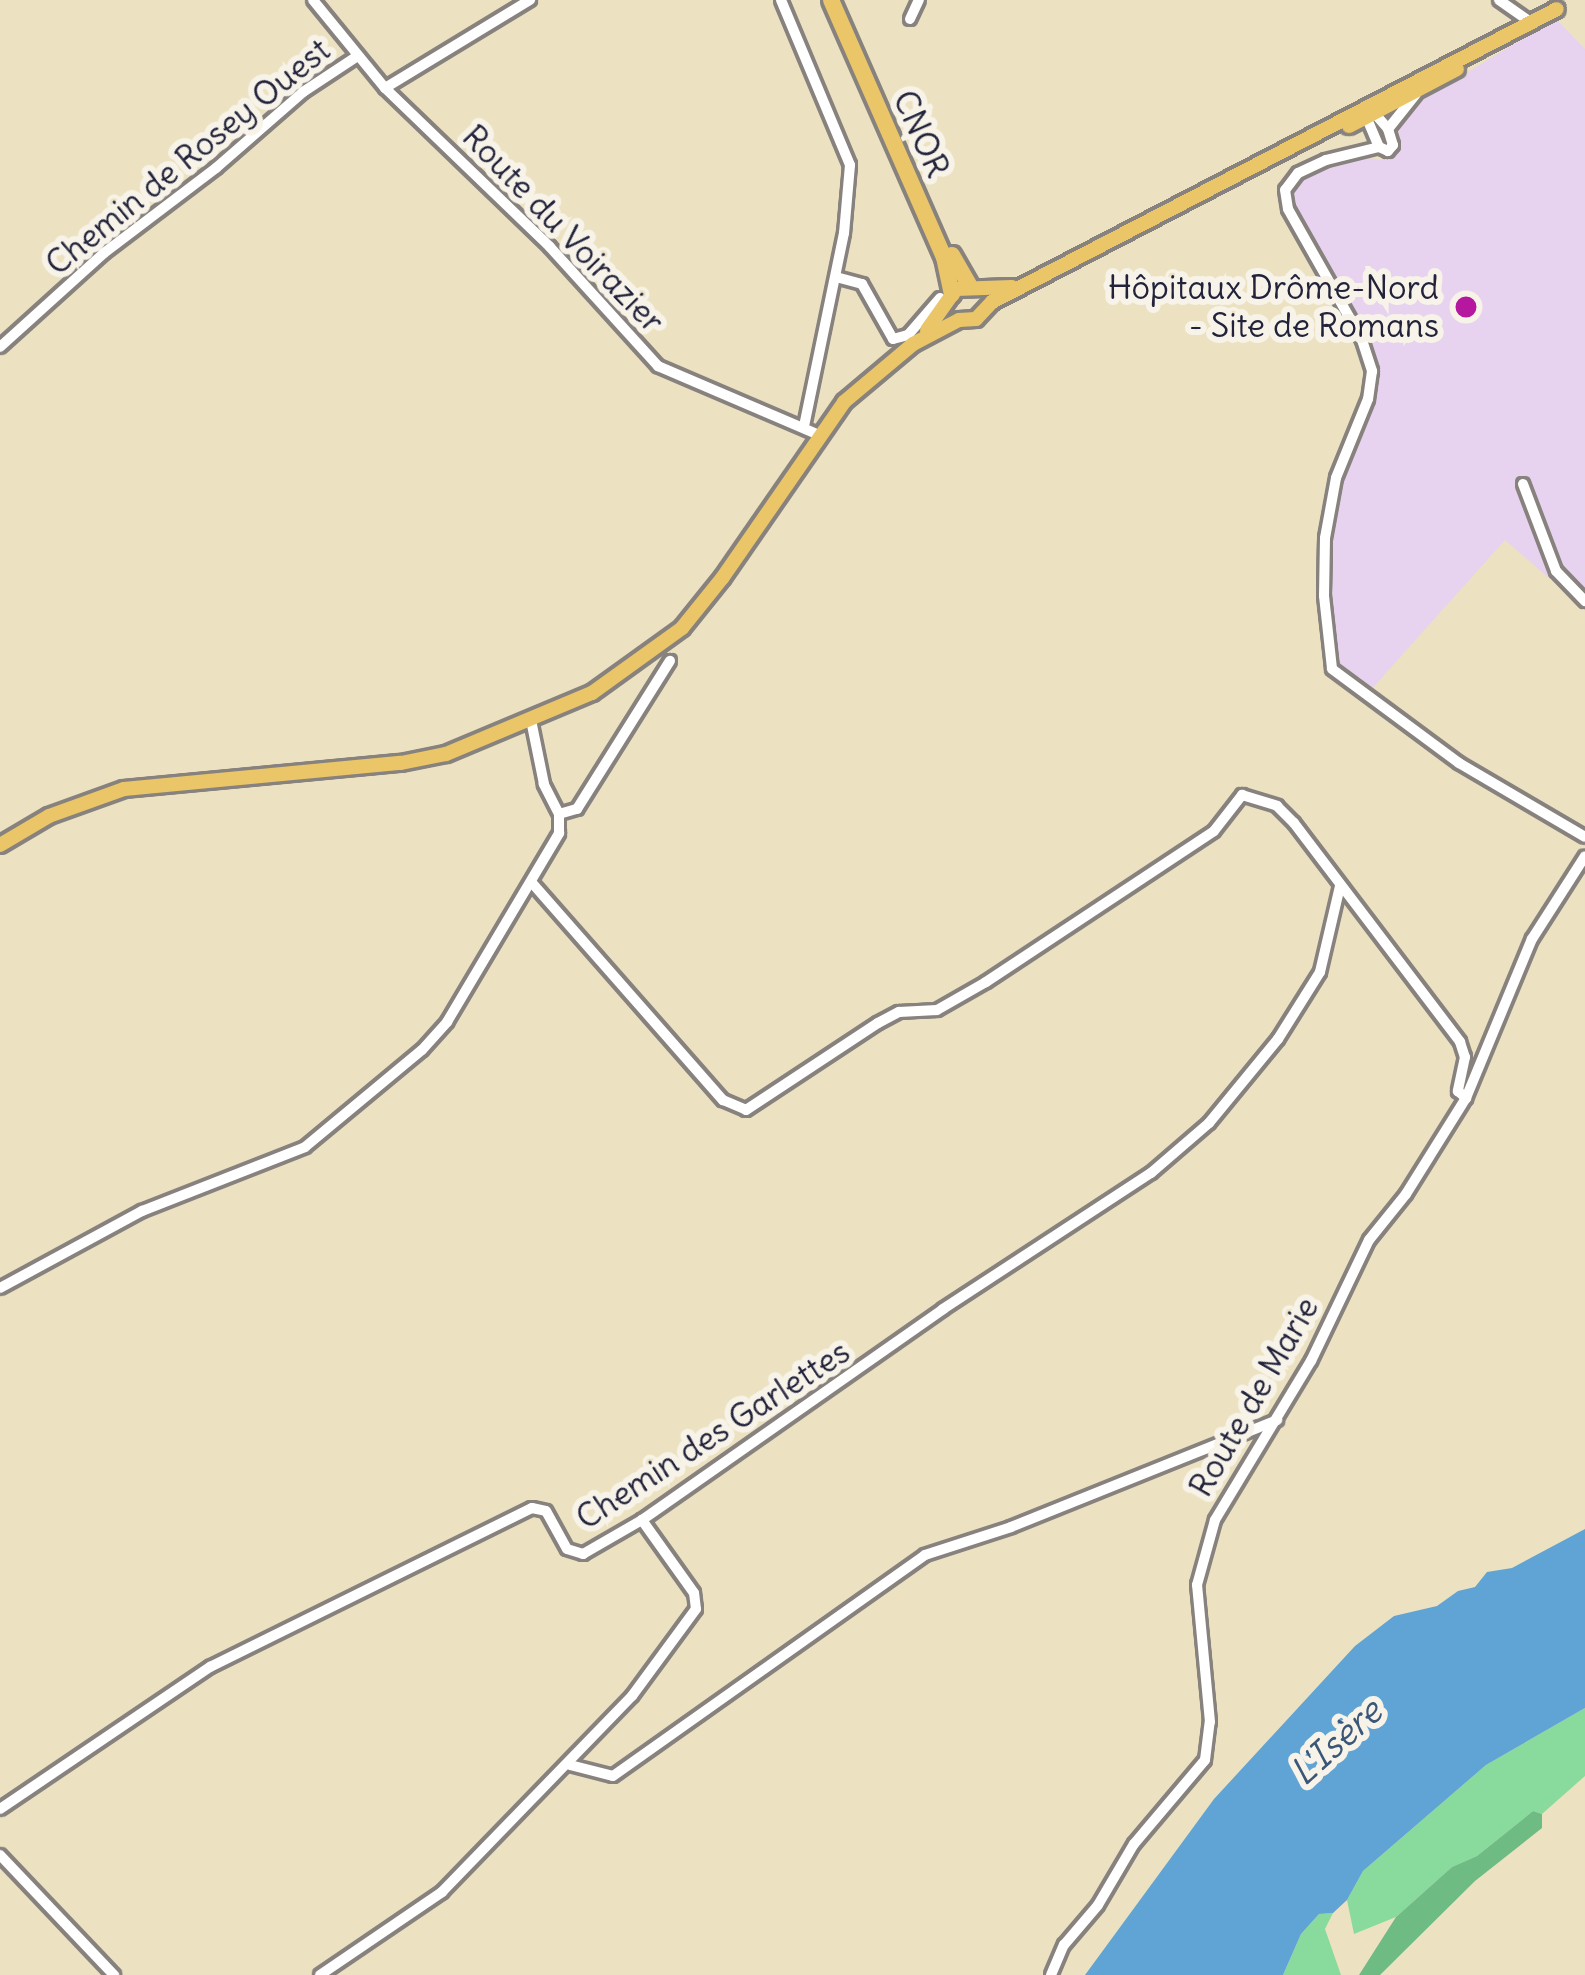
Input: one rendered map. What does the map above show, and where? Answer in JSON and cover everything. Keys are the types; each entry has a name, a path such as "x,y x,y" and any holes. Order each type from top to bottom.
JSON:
{"highway":[{"name":"CNOR","path":"831,0 958,294"},
{"name":"CNOR","path":"842,0 958,294"}],"main road":[{"path":"0,845 49,816 124,789 420,761 531,720 614,680 682,628 859,386 914,344 959,320 976,320 985,308 1034,282 1444,76 1572,0"},
{"path":"1365,115 1396,90 1557,9"},
{"path":"914,344 958,294 1034,282"},
{"path":"958,294 985,308"},
{"path":"958,294 959,320"}],"street":[{"name":"Route du Voirazier","path":"313,0 385,88 550,247 658,366 819,435"},
{"path":"385,88 530,0"},
{"path":"781,0 849,160 836,277 804,426"},
{"path":"910,19 919,0"},
{"path":"1499,0 1529,22"},
{"name":"Chemin de Rosey Ouest","path":"0,347 104,253 216,169 303,92 356,57"},
{"path":"1444,76 1411,98 1384,139 1313,166 1285,190 1288,209 1362,340 1372,370 1368,399 1336,478 1325,538 1324,596 1332,669 1459,763 1585,837"},
{"path":"1365,115 1384,139"},
{"path":"836,277 862,284 892,339 908,335 958,294"},
{"path":"1523,484 1556,572 1585,601"},
{"path":"559,814 577,809 670,661"},
{"path":"0,1288 99,1232 262,1166 333,1128 447,1022 554,847 559,814 544,784 531,720"},
{"path":"533,884 723,1100 746,1110 878,1023 899,1012 937,1010 986,982 1214,831 1235,798 1277,806 1460,1042 1466,1058 1458,1091 1466,1098"},
{"name":"Route de Marie","path":"1051,1975 1064,1945 1097,1905 1134,1844 1204,1760 1210,1722 1196,1585 1214,1520 1277,1420 1369,1240 1406,1194 1466,1098 1532,939 1585,856"},
{"name":"Chemin des Garlettes","path":"0,1809 210,1666 532,1508 546,1511 573,1553 583,1554 642,1520 1180,1151 1243,1084 1320,972 1340,886"},
{"path":"569,1765 613,1776 925,1555 1011,1527 1277,1420"},
{"path":"320,1975 442,1892 632,1696 695,1610 694,1593 642,1520"},
{"path":"0,1855 114,1975"}],"shaded area":[{"name":"Hôpitaux Drôme-Nord - Site de Romans","path":"1556,19 1585,49 1585,598 1580,605 1505,540 1369,692 1336,668 1328,602 1337,495 1376,393 1374,356 1286,196 1300,174 1354,156 1382,160 1399,152 1398,127 1411,106"}],"green space":[{"path":"1585,1708 1585,1776 1542,1814 1533,1811 1477,1856 1452,1867 1396,1917 1354,1934 1347,1900 1363,1871 1486,1765"},
{"path":"1533,1811 1542,1814 1542,1828 1475,1881 1380,1975 1359,1975 1396,1917 1452,1867 1477,1856"},
{"path":"1333,1913 1325,1929 1341,1975 1283,1975 1301,1934 1319,1914"}],"water":[{"name":"L'Isère","path":"1585,1529 1585,1708 1486,1765 1363,1871 1347,1900 1333,1913 1319,1914 1301,1934 1283,1975 1085,1975 1214,1799 1355,1646 1394,1616 1437,1606 1458,1591 1475,1587 1487,1572 1512,1568"}],"place":[{"name":"Hôpitaux Drôme-Nord - Site de Romans","path":"1466,307"}]}
